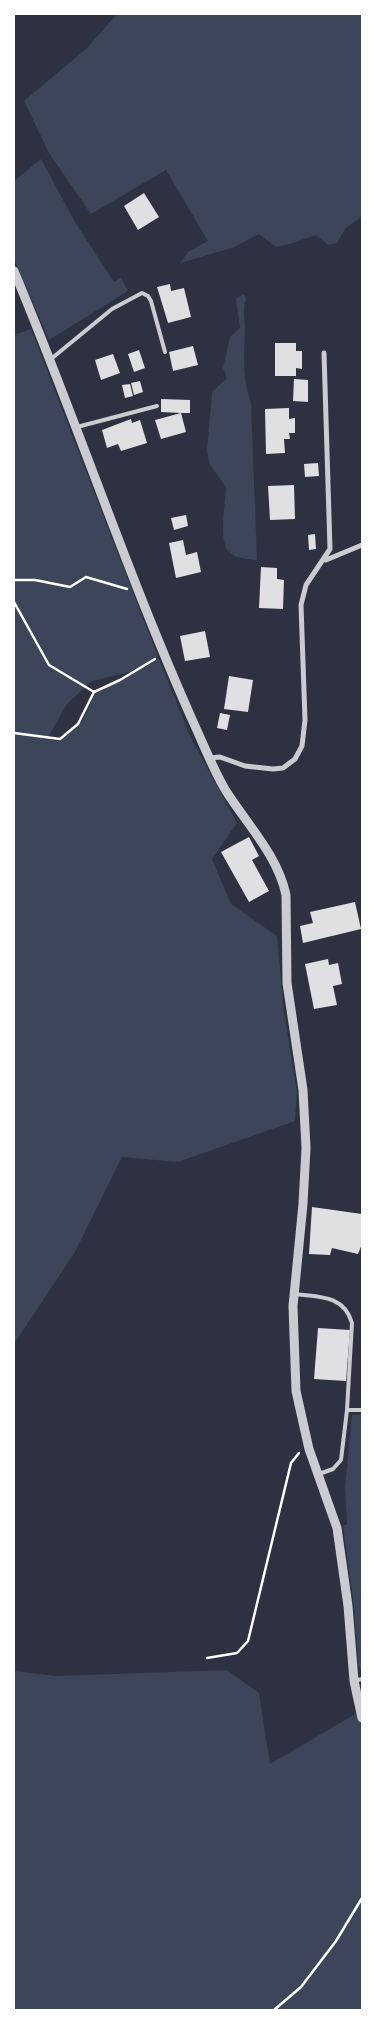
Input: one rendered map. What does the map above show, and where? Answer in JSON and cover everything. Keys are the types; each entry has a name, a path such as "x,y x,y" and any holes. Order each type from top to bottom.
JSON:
{"street":[{"path":"14,271 51,360 163,654 225,790 279,871 286,895 286,984 303,1090 305,1131 304,1185 294,1294 296,1391 309,1449 337,1528 342,1553 362,1718"},
{"path":"209,758 220,757 245,766 272,769 282,768 299,753 305,736 301,605 306,585 330,549 324,353"},
{"path":"323,562 362,545"}],"lane":[{"path":"51,360 112,309 142,293 148,296 151,301 165,352"},
{"path":"76,427 157,406"},
{"path":"294,1294 337,1301 349,1311 352,1323 347,1410 341,1460 333,1469 319,1474"},
{"path":"347,1410 362,1410"}],"path":[{"path":"14,580 35,580 70,587 86,577 140,593"},
{"path":"14,602 49,665 94,692"},
{"path":"14,733 60,738 78,724 94,692 120,680 163,654"},
{"path":"207,1658 236,1652 248,1641 291,1463 299,1452 309,1449"},
{"path":"274,2010 301,1987 336,1941 362,1898"}],"shaded area":[{"path":"117,14 362,14 362,216 345,229 337,243 328,245 316,235 276,247 259,234 232,248 180,263 188,252 208,241 166,170 91,214 49,153 24,101 87,48"},
{"path":"41,159 75,222 114,282 121,278 128,291 49,340 14,259 14,181"},
{"path":"244,294 246,299 244,311 244,367 251,403 257,560 236,556 230,553 226,547 223,522 226,487 210,465 207,451 212,392 227,378 223,368 230,337 240,328 236,299"},
{"path":"31,329 158,657 130,672 92,681 67,704 47,739 58,741 83,720 95,693 159,659 191,738 237,823 212,859 231,904 277,936 284,1012 297,1092 295,1121 178,1162 122,1157 75,1252 14,1344 14,335"},
{"path":"352,1415 362,1415 362,1672 358,1665 354,1606 343,1526 347,1524 345,1487"},
{"path":"227,1670 259,1693 270,1764 362,1710 362,2010 14,2010 14,1671 56,1676"}],"building":[{"path":"144,193 159,217 138,230 124,206"},
{"path":"170,284 171,291 184,288 191,317 168,323 157,287"},
{"path":"275,343 296,343 296,351 302,351 302,369 296,368 296,376 275,376"},
{"path":"193,346 198,365 173,371 169,352"},
{"path":"139,350 145,368 134,372 128,354"},
{"path":"113,354 120,373 101,380 95,360"},
{"path":"294,379 308,380 308,402 293,401"},
{"path":"140,381 143,392 134,395 131,383"},
{"path":"130,384 133,396 125,398 122,385"},
{"path":"161,399 190,400 190,413 161,412"},
{"path":"289,408 289,419 295,418 295,433 289,433 290,439 284,439 285,453 266,454 265,409"},
{"path":"181,413 186,432 161,439 155,420"},
{"path":"131,419 132,423 140,420 147,443 121,451 118,444 107,448 102,430"},
{"path":"318,463 319,476 305,477 304,464"},
{"path":"294,485 295,519 270,520 268,486"},
{"path":"186,515 188,526 174,530 171,518"},
{"path":"315,534 316,549 309,550 308,535"},
{"path":"183,540 186,555 197,552 201,572 176,578 169,543"},
{"path":"261,567 277,568 277,579 284,580 283,609 259,608"},
{"path":"205,631 210,657 185,661 180,636"},
{"path":"229,676 253,680 248,712 224,709"},
{"path":"220,713 230,715 227,730 217,728"},
{"path":"249,837 259,856 252,860 269,891 249,902 221,852"},
{"path":"355,902 361,929 303,943 300,926 313,923 310,912"},
{"path":"328,959 329,965 338,963 342,984 333,986 337,1005 314,1009 305,964"},
{"path":"312,1207 362,1214 362,1244 358,1254 332,1248 330,1255 309,1254"},
{"path":"318,1328 350,1330 346,1381 314,1379"}]}
